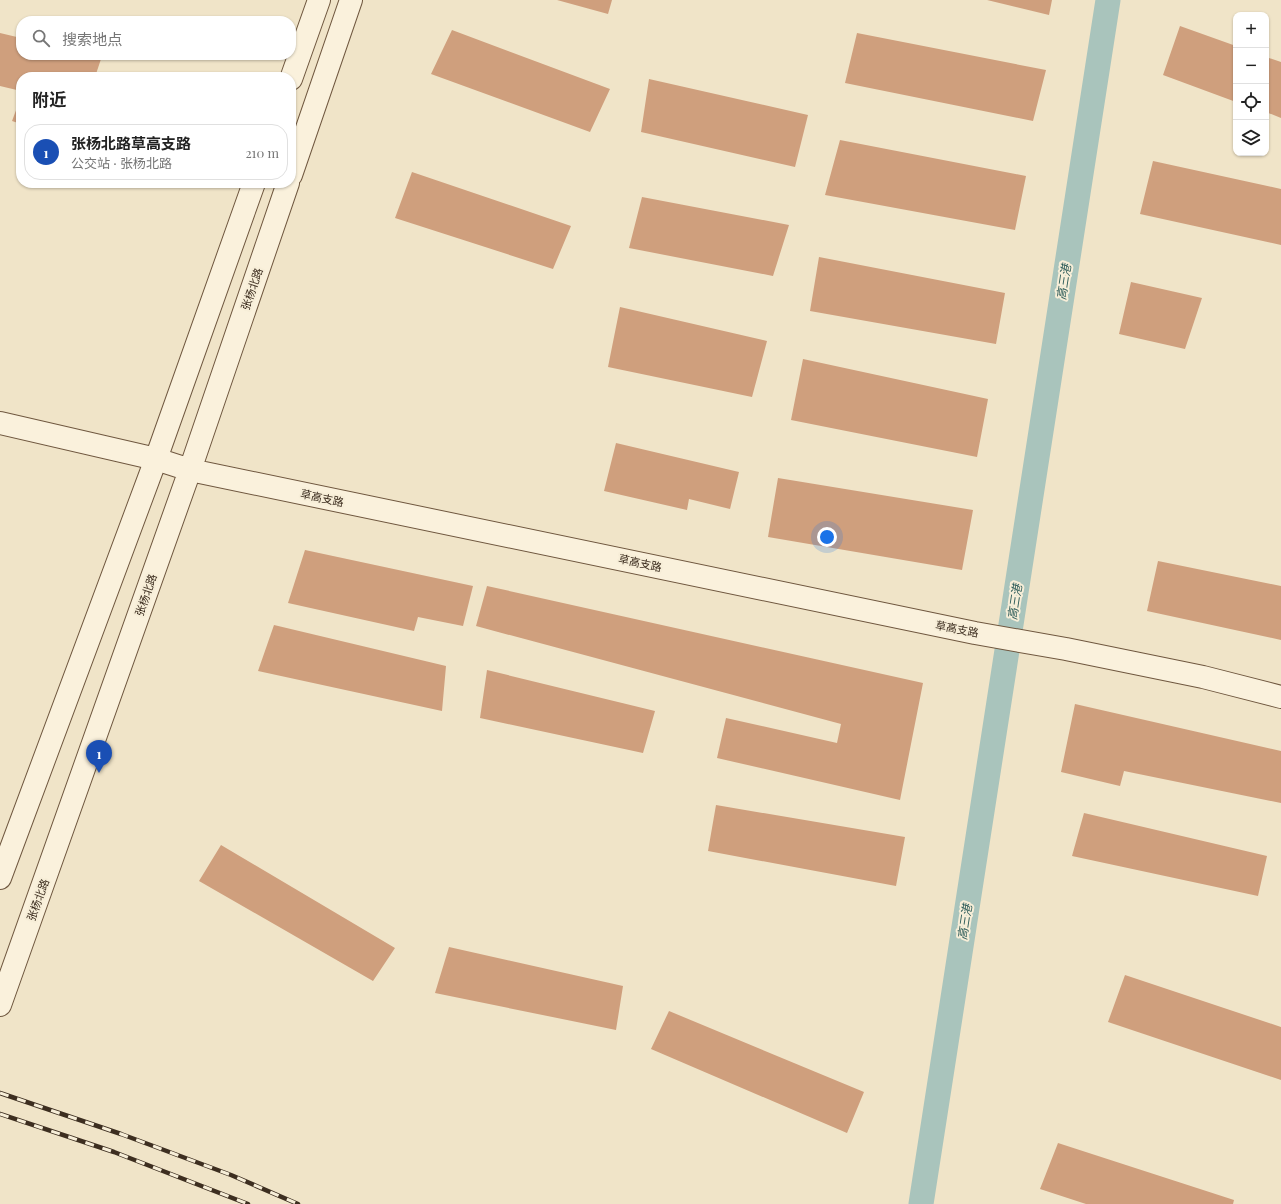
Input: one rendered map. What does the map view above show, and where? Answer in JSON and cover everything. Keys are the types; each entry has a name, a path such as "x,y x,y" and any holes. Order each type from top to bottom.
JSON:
{"main road":[{"path":"293,72 319,0"},
{"path":"296,160 351,0"},
{"path":"0,878 156,459 252,188"},
{"name":"张杨北路","path":"0,1005 190,470 286,188"},
{"name":"草高支路","path":"0,423 156,459 190,470 974,633 1066,649 1203,676 1281,697"}],"building":[{"path":"557,0 612,0 608,14"},
{"path":"987,0 1052,0 1049,15"},
{"path":"1180,26 1233,45 1233,101 1163,75"},
{"path":"452,30 610,89 590,132 431,74"},
{"path":"0,33 16,37 16,60 101,60 97,72 16,72 16,90 0,86"},
{"path":"857,33 1046,70 1033,121 845,83"},
{"path":"1269,58 1281,62 1281,118 1269,113"},
{"path":"649,79 808,115 795,167 641,132"},
{"path":"16,110 16,122 12,121"},
{"path":"840,140 1026,176 1015,230 825,195"},
{"path":"1153,161 1281,189 1281,245 1140,214"},
{"path":"412,172 571,226 553,269 395,218"},
{"path":"642,197 789,225 773,276 629,248"},
{"path":"819,257 1005,293 996,344 810,311"},
{"path":"1131,282 1202,298 1185,349 1119,334"},
{"path":"620,307 767,341 752,397 608,367"},
{"path":"803,359 988,399 977,457 791,420"},
{"path":"616,443 739,472 730,509 689,499 687,510 604,491"},
{"path":"778,478 973,510 962,570 768,537"},
{"path":"305,550 473,586 463,626 418,617 414,631 288,603"},
{"path":"1158,561 1281,586 1281,640 1147,611"},
{"path":"487,586 923,683 900,800 717,758 726,718 837,743 841,724 476,626"},
{"path":"274,625 446,666 442,711 258,671"},
{"path":"487,670 655,711 643,753 480,718"},
{"path":"1075,704 1281,751 1281,803 1124,771 1120,786 1061,772"},
{"path":"716,805 905,837 896,886 708,851"},
{"path":"1084,813 1267,856 1258,896 1072,856"},
{"path":"221,845 395,948 373,981 199,881"},
{"path":"449,947 623,986 616,1030 435,993"},
{"path":"1125,975 1281,1027 1281,1080 1108,1022"},
{"path":"669,1011 864,1092 847,1133 651,1049"},
{"path":"1058,1143 1234,1200 1233,1204 1086,1204 1040,1189"}],"waterway":[{"name":"高三港","path":"921,1204 1108,0"}],"railway":[{"path":"0,1093 121,1134 231,1175 298,1204"},
{"path":"0,1114 114,1152 248,1204"}],"place":[{"name":"张杨北路草高支路","path":"99,773"}]}
